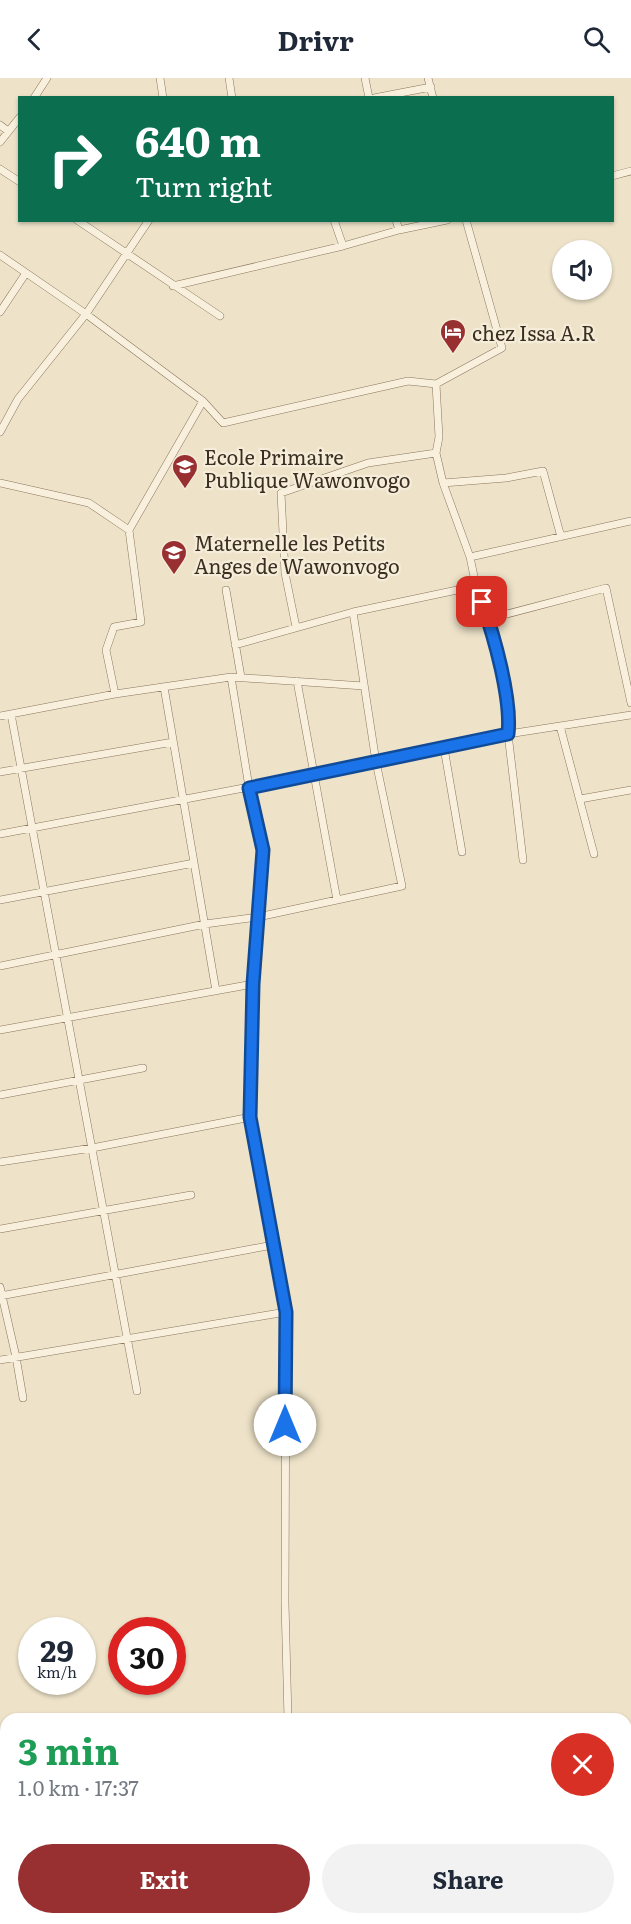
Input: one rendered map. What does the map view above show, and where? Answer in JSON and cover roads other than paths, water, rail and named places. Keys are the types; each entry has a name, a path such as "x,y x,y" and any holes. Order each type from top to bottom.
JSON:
{"street":[{"path":"35,96 47,78"},
{"path":"160,78 163,96"},
{"path":"229,78 232,96"},
{"path":"365,78 369,96"},
{"path":"428,78 433,96"},
{"path":"385,96 431,87"},
{"path":"0,142 18,119"},
{"path":"0,125 8,131"},
{"path":"0,169 18,181"},
{"path":"614,175 631,171"},
{"path":"80,222 220,316"},
{"path":"0,432 18,399 86,314 148,222"},
{"path":"335,222 343,246"},
{"path":"397,222 399,230"},
{"path":"173,286 437,222"},
{"path":"0,255 86,314 203,401 223,423 408,381 436,384 502,348 467,222"},
{"path":"0,312 26,273"},
{"path":"436,384 439,437 436,453 443,483 470,557 476,586 493,634 510,719 508,734 524,860"},
{"path":"115,694 106,650 114,627 141,622 129,530 203,401"},
{"path":"296,627 285,573 281,493 368,464 436,453"},
{"path":"443,483 506,478 543,471 561,537"},
{"path":"0,483 88,503 129,530"},
{"path":"470,557 631,521"},
{"path":"235,645 353,612 476,586"},
{"path":"488,619 606,588 631,703"},
{"path":"226,590 241,677"},
{"path":"0,966 205,924 258,917 402,886 376,762 353,612"},
{"path":"0,716 115,694 231,677 364,686"},
{"path":"231,677 249,788 263,850 253,984 250,1117 286,1312 285,1603 288,1713"},
{"path":"297,681 337,900"},
{"path":"164,687 216,991"},
{"path":"10,714 137,1391"},
{"path":"0,834 249,788 508,734 631,715"},
{"path":"560,726 594,854"},
{"path":"0,772 173,742"},
{"path":"444,748 462,852"},
{"path":"580,799 631,790"},
{"path":"0,900 194,863"},
{"path":"0,1030 253,984"},
{"path":"0,1095 143,1068"},
{"path":"0,1162 92,1148 250,1117"},
{"path":"0,1229 191,1195"},
{"path":"1,1295 273,1245"},
{"path":"0,1287 16,1357 22,1398"},
{"path":"0,1360 286,1312"}],"place":[{"name":"chez Issa A.R","path":"453,355"},
{"name":"Ecole Primaire Publique Wawonvogo","path":"185,490"},
{"name":"Maternelle les Petits Anges de Wawonvogo","path":"174,576"}]}
